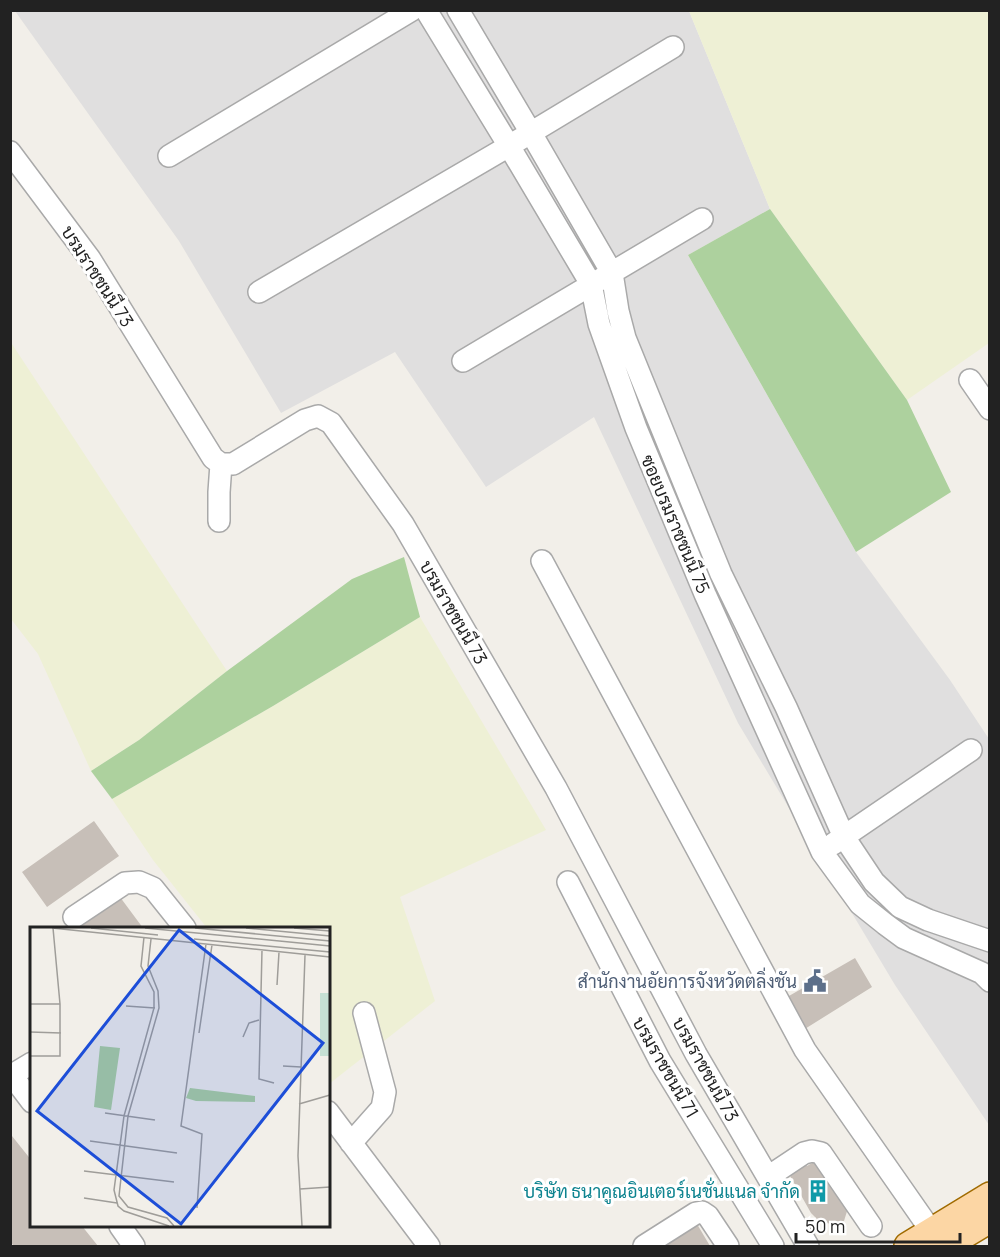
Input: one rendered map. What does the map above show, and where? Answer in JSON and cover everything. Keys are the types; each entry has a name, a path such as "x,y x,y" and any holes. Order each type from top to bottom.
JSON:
{"main road":[{"path":"939,1239 990,1196"},
{"path":"908,1246 939,1239 990,1218"}],"street":[{"path":"169,156 412,10"},
{"name":"ซอยบรมราชชนนี 75","path":"426,10 591,284 599,324 636,428 705,594 822,852 860,904 904,938 987,973"},
{"name":"ซอยบรมราชชนนี 75","path":"458,10 612,273 625,339 721,574 786,707 844,837 874,882 900,907 928,920 990,941"},
{"path":"259,292 673,47"},
{"name":"บรมราชชนนี 73","path":"10,152 90,259 213,458 221,464 233,464 305,420 318,416 331,423 403,524 539,757 696,1054 808,1246"},
{"path":"463,361 702,219"},
{"path":"970,380 990,409"},
{"path":"219,521 221,464"},
{"path":"542,561 805,1050 939,1239"},
{"path":"822,852 971,750"},
{"path":"74,917 124,883 140,882 153,888 184,927"},
{"name":"บรมราชชนนี 71","path":"568,882 660,1061 772,1246"},
{"path":"351,1143 382,1108 385,1092 364,1013"},
{"path":"30,1064 11,1074 30,1099"},
{"path":"330,1115 429,1246"},
{"path":"768,1177 804,1153 812,1150 821,1153 871,1226"},
{"path":"644,1246 696,1213 702,1212 708,1215 728,1246"},
{"path":"121,1227 134,1246"}],"shaded area":[{"path":"15,11 689,11 770,209 688,255 856,552 950,680 989,739 989,1125 895,985 738,723 594,417 486,487 395,352 281,413 179,241"}],"green space":[{"path":"689,11 989,11 989,343 907,400 770,209"},
{"path":"770,209 907,400 951,492 856,552 688,255"},
{"path":"10,341 227,671 139,740 91,771 38,654 11,619"},
{"path":"404,557 420,617 273,706 112,799 91,771 139,740 227,671 352,579"},
{"path":"420,617 546,830 400,897 435,1001 330,1083 330,927 206,927 153,860 112,799 273,706"}],"building":[{"path":"94,821 119,856 47,907 22,872"},
{"path":"120,897 142,927 78,927"},
{"path":"855,958 872,987 800,1032 782,1000"},
{"path":"12,1136 30,1158 30,1227 83,1227 98,1246 14,1246 10,1242 10,1138"},
{"name":"บริษัท ธนาคูณอินเตอร์เนชั่นแนล จำกัด","path":"819,1159 848,1208 844,1221 831,1224 819,1221 811,1213 789,1174 805,1163 807,1166"},
{"path":"697,1224 710,1246 661,1246"}],"place":[{"name":"สำนักงานอัยการจังหวัดตลิ่งชัน","path":"815,981"},
{"name":"บริษัท ธนาคูณอินเตอร์เนชั่นแนล จำกัด","path":"818,1191"}]}
